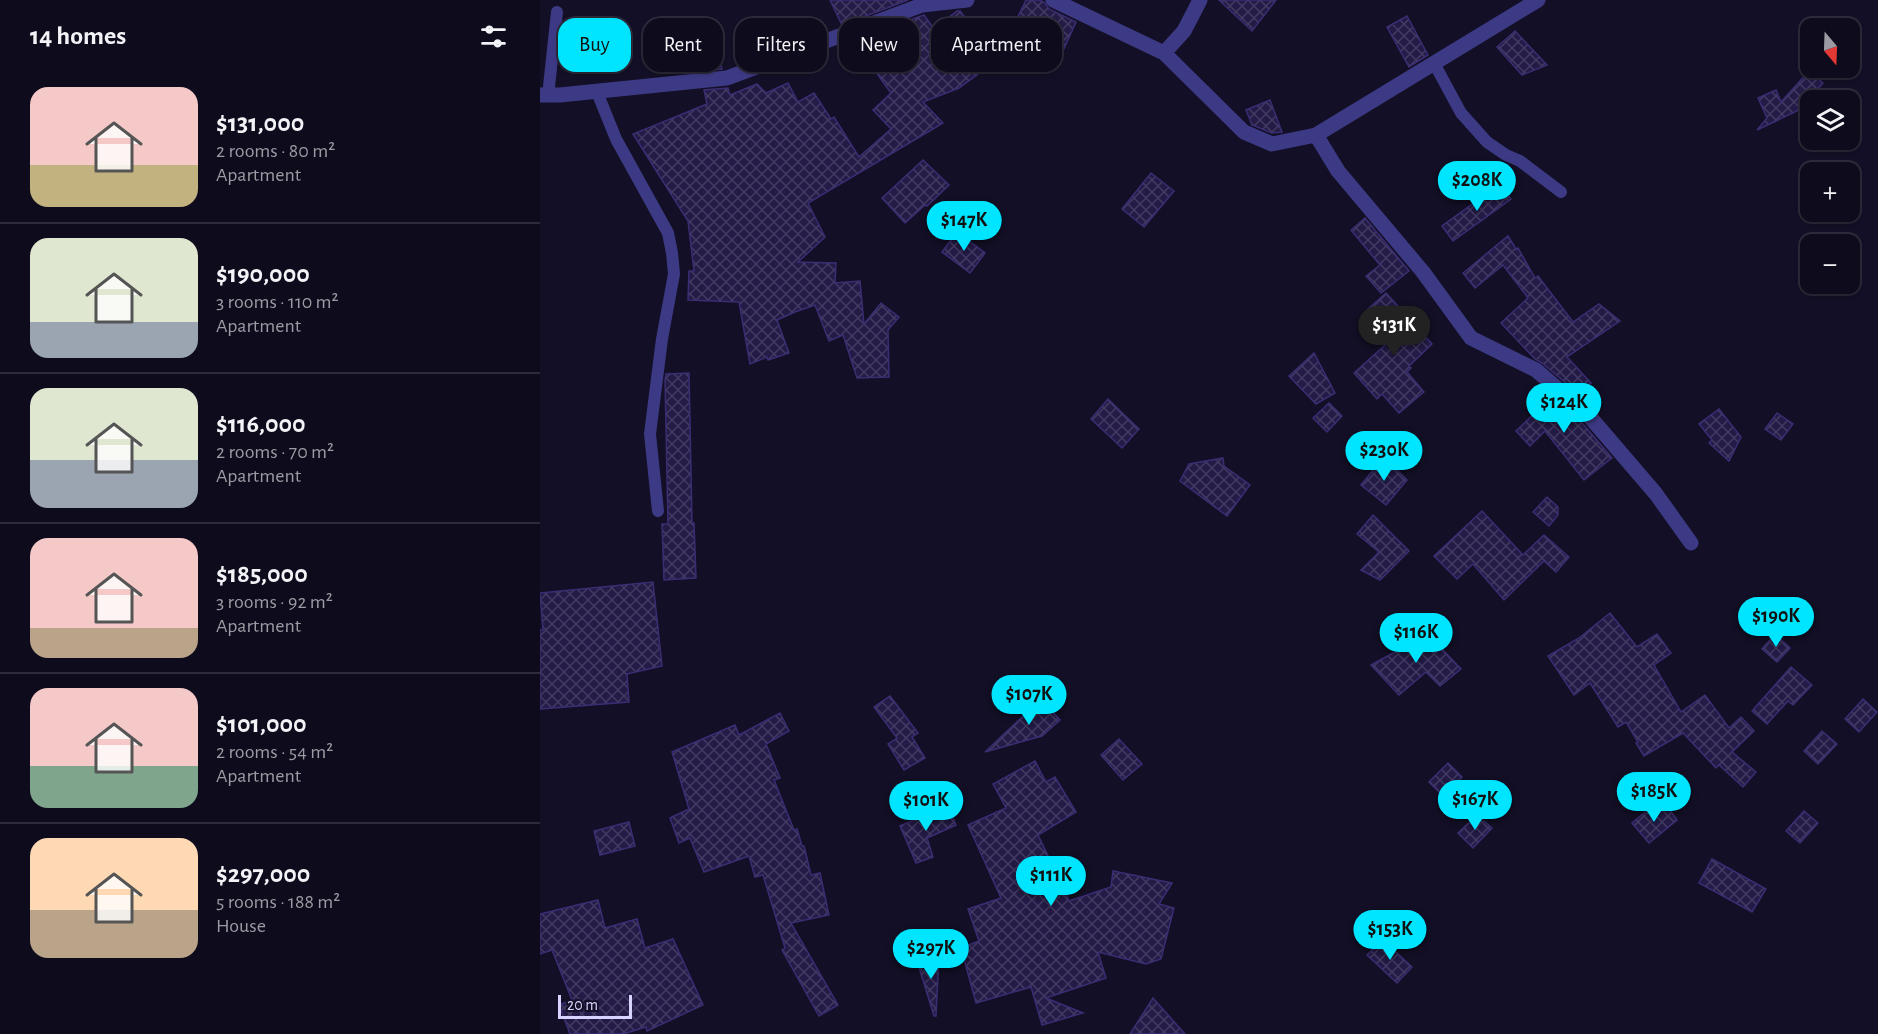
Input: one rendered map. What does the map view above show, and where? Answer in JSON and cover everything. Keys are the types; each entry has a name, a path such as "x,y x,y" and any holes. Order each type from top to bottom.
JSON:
{"street":[{"path":"544,95 597,92 727,78 922,5 940,1 967,0"},
{"path":"1053,0 1164,53 1244,132 1272,144 1316,135 1538,0"},
{"path":"1164,53 1184,31 1200,0"},
{"path":"1316,135 1338,171 1423,272 1471,338 1536,370 1590,417 1656,494 1691,543"}],"lane":[{"path":"544,95 557,12"},
{"path":"1434,63 1461,113 1487,142 1520,161 1561,192"},
{"path":"597,92 616,139 668,232 672,253 674,274 662,339 650,434 658,511"}],"building":[{"path":"830,0 908,0 860,18 839,19"},
{"path":"1026,0 1039,0 1044,2 1049,9 1076,22 1062,53 1062,18 1017,18"},
{"path":"1219,0 1276,0 1252,31"},
{"path":"960,11 965,18 948,18"},
{"path":"924,15 931,25 931,72 981,72 959,88 923,102 943,123 808,203 825,237 798,262 836,263 835,283 860,281 864,324 881,303 899,317 888,330 889,377 857,378 843,335 829,341 815,305 777,320 789,353 768,360 767,357 750,364 739,302 688,300 689,271 694,271 688,221 633,134 707,104 704,90 728,88 730,95 757,84 766,93 788,83 798,102 814,93 831,119 834,117 859,157 891,129 873,110 891,93 876,72 919,72 919,18 916,18"},
{"path":"1407,16 1428,55 1409,67 1387,27"},
{"path":"1515,31 1547,65 1522,75 1497,47"},
{"path":"1803,78 1817,78 1823,83 1817,90 1800,90 1799,110 1757,130 1767,118 1758,98 1776,90 1781,102"},
{"path":"1270,100 1282,132 1272,133 1252,125 1246,110"},
{"path":"923,160 949,185 905,223 882,198"},
{"path":"1151,173 1174,191 1144,227 1122,209"},
{"path":"1500,184 1511,199 1453,241 1442,226"},
{"path":"1365,218 1409,271 1381,293 1366,276 1380,265 1351,230"},
{"path":"957,232 985,253 970,273 942,252"},
{"path":"1508,236 1516,249 1518,248 1535,278 1538,276 1573,322 1599,304 1620,321 1567,357 1591,383 1579,394 1535,359 1501,323 1528,298 1503,265 1475,288 1463,273"},
{"path":"1386,293 1432,344 1409,366 1411,368 1407,372 1424,392 1399,413 1382,394 1377,399 1354,373 1394,337 1368,309"},
{"path":"1314,353 1335,393 1316,404 1289,376"},
{"path":"689,373 692,523 694,523 696,578 664,580 662,524 668,524 665,380 666,374"},
{"path":"1540,386 1583,424 1612,458 1584,480 1545,431 1530,446 1516,431 1540,408 1529,396"},
{"path":"1108,399 1139,429 1122,448 1091,419"},
{"path":"1329,403 1342,416 1327,432 1313,418"},
{"path":"1719,409 1741,437 1729,461 1709,443 1712,440 1699,424"},
{"path":"1777,413 1793,424 1781,440 1765,429"},
{"path":"1384,457 1407,480 1386,505 1361,485"},
{"path":"1223,458 1224,466 1250,485 1227,516 1180,481 1189,464"},
{"path":"1547,497 1558,507 1558,515 1549,526 1533,512"},
{"path":"1482,511 1523,555 1544,535 1569,557 1556,572 1544,561 1504,600 1473,564 1457,579 1434,556"},
{"path":"1373,515 1409,551 1380,580 1361,570 1379,552 1357,534"},
{"path":"653,582 662,666 627,674 629,702 540,709 540,630 543,630 540,593"},
{"path":"1610,613 1637,647 1657,634 1671,653 1654,665 1681,712 1705,695 1729,728 1741,717 1754,731 1732,752 1756,772 1743,787 1719,765 1716,768 1683,733 1644,756 1626,722 1618,727 1590,683 1574,695 1548,656 1579,638"},
{"path":"1424,630 1461,669 1440,686 1426,672 1399,695 1371,665 1408,645"},
{"path":"1775,634 1790,648 1777,662 1762,649"},
{"path":"1791,667 1812,685 1793,705 1788,701 1767,724 1752,711"},
{"path":"890,696 918,733 912,737 925,758 904,770 888,744 897,738 874,707"},
{"path":"1041,699 1060,720 1042,736 985,752"},
{"path":"1863,699 1877,712 1859,732 1845,719"},
{"path":"780,713 789,731 766,744 780,778 774,780 794,830 797,829 802,846 804,846 811,875 820,873 829,915 791,923 838,1005 819,1016 782,950 785,948 763,875 755,877 749,856 704,872 690,838 679,843 670,818 689,809 672,752 735,725 739,735"},
{"path":"1822,731 1837,744 1818,764 1804,751"},
{"path":"1119,739 1142,764 1123,780 1101,755"},
{"path":"1035,761 1046,782 1055,777 1076,812 1038,835 1053,866 1056,865 1069,901 1111,887 1113,871 1172,883 1159,904 1174,908 1161,959 1146,964 1098,952 1106,978 1046,998 1083,1013 1042,1025 1031,987 976,1003 961,948 979,941 968,909 1001,898 968,825 1006,808 993,784"},
{"path":"1448,763 1462,777 1443,796 1429,782"},
{"path":"1666,805 1677,820 1649,843 1632,823 1649,809 1654,815"},
{"path":"948,806 956,825 927,838 933,857 916,863 900,826"},
{"path":"1804,811 1818,823 1800,843 1786,831"},
{"path":"1477,815 1492,828 1473,848 1458,833"},
{"path":"629,822 635,846 600,855 594,831"},
{"path":"1712,859 1766,889 1752,912 1699,883"},
{"path":"598,900 605,928 637,919 645,948 673,939 703,1005 647,1031 646,1027 623,1034 570,1034 559,1005 572,1000 552,950 540,954 540,914"},
{"path":"1383,940 1412,967 1397,983 1367,955"},
{"path":"939,956 936,1016 934,1016 918,964"},
{"path":"1153,998 1185,1034 1130,1034"}]}
